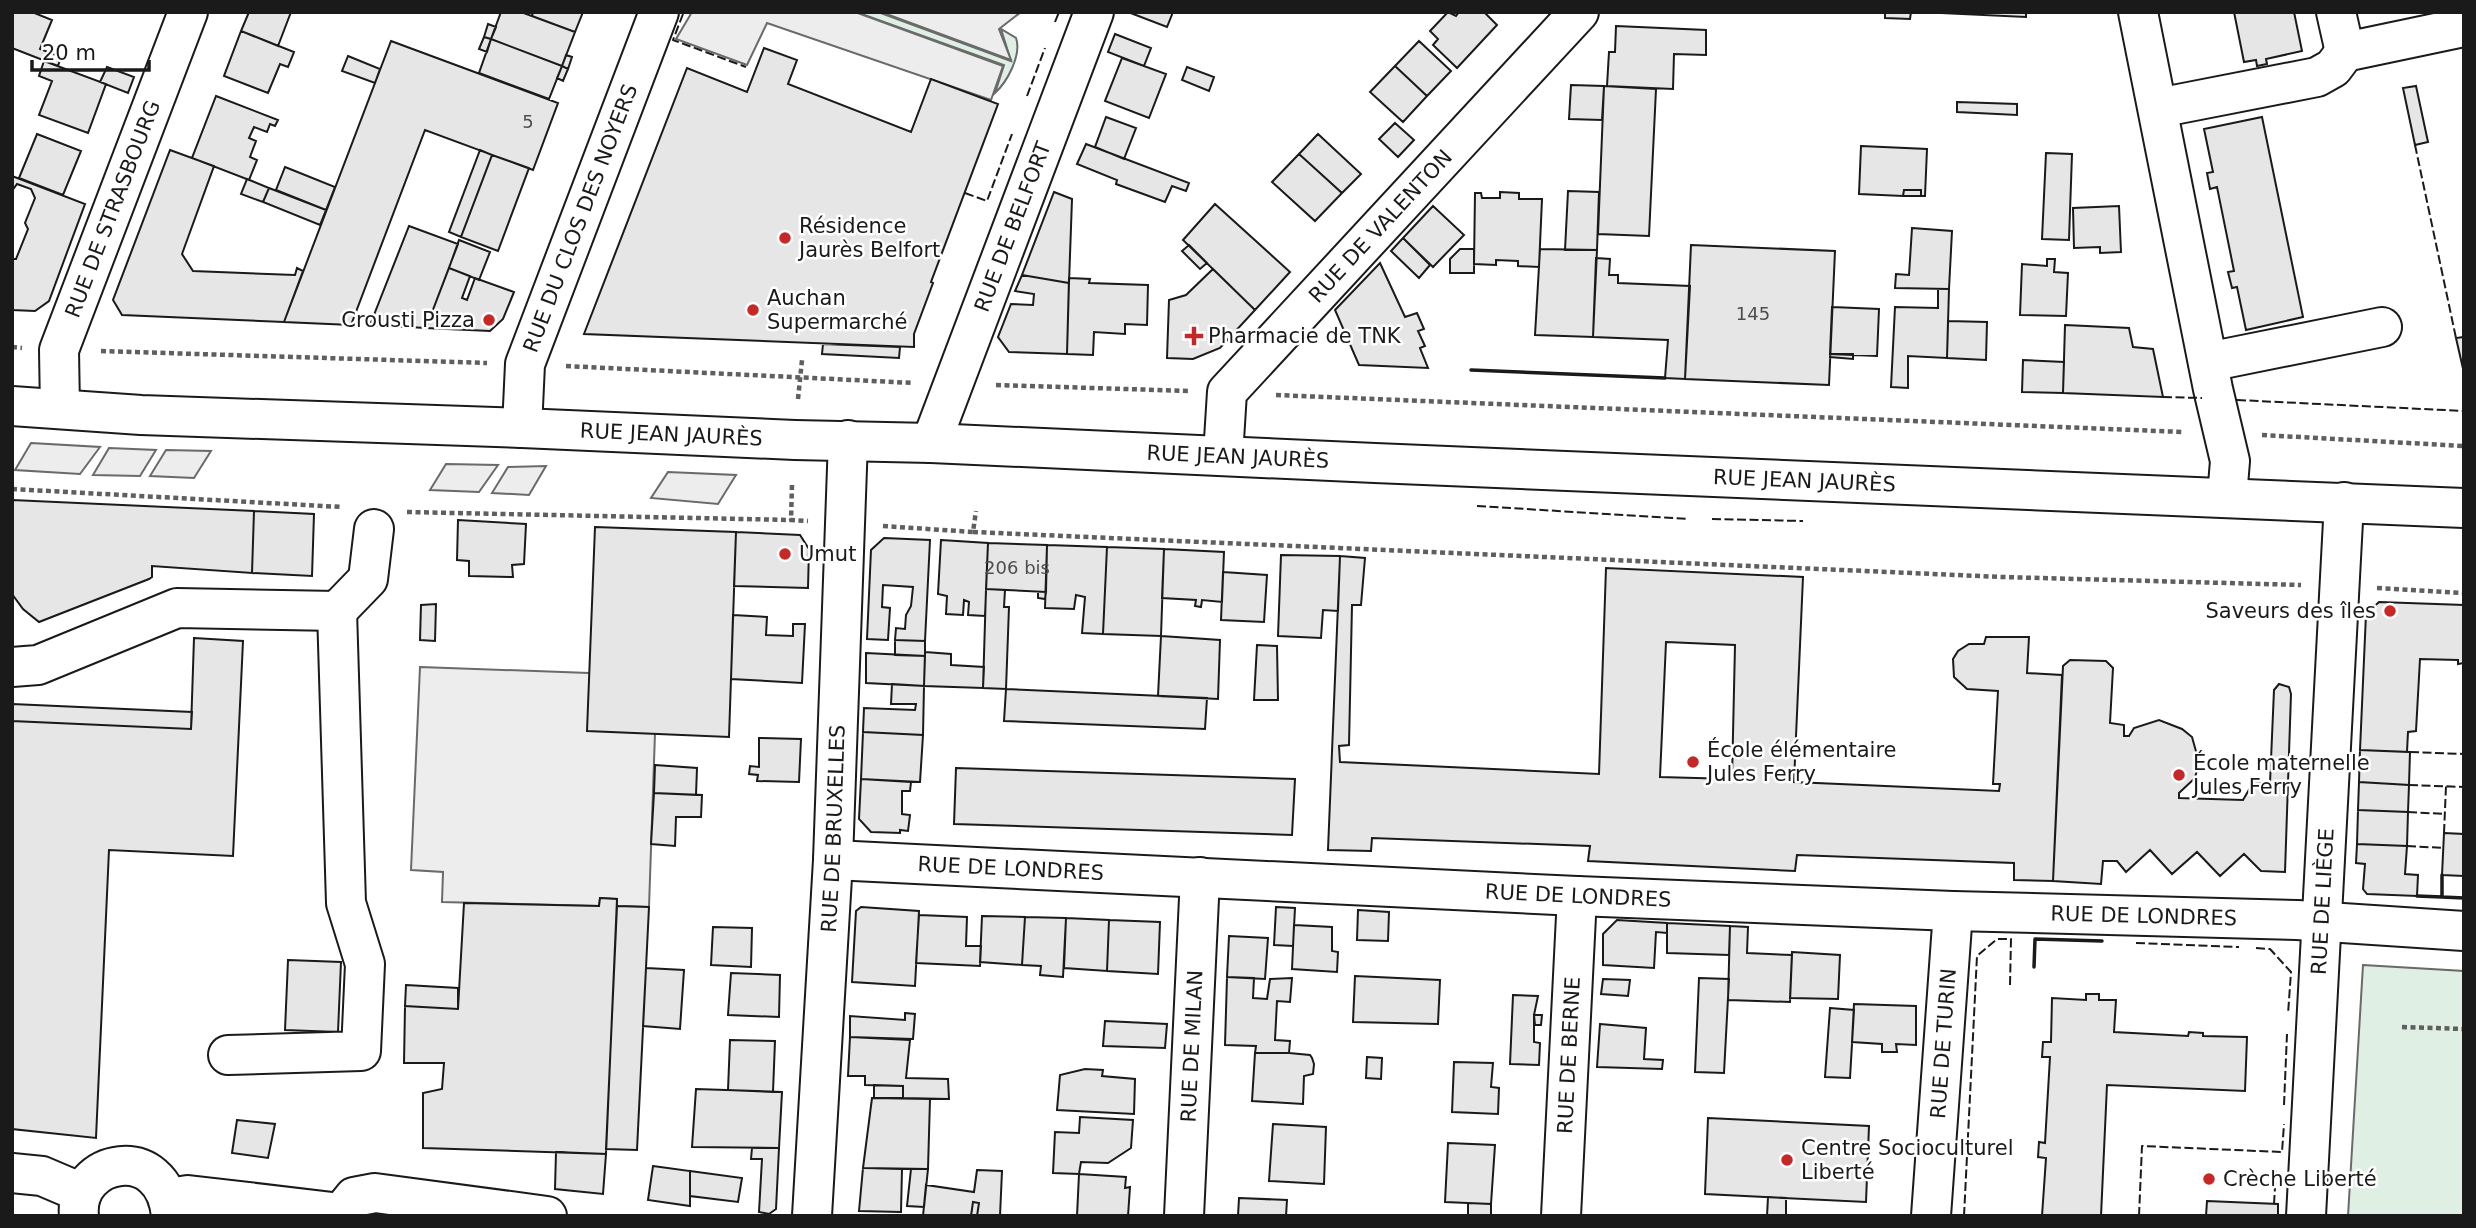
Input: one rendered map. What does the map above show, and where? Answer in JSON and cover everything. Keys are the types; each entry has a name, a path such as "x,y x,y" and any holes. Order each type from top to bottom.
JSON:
{"street":[{"name":"RUE DE STRASBOURG","path":"60,409 59,350 188,12"},
{"name":"RUE DU CLOS DES NOYERS","path":"522,428 525,364 659,12"},
{"name":"RUE DE BELFORT","path":"931,443 1094,12"},
{"name":"RUE DE VALENTON","path":"1223,456 1227,392 1579,12"},
{"path":"2138,12 2230,461 2227,498"},
{"path":"2336,12 2345,52"},
{"path":"2158,108 2317,76 2333,68 2345,52 2464,27"},
{"path":"2208,362 2382,327"},
{"name":"RUE JEAN JAURÈS","path":"12,406 141,415 931,443 2464,508"},
{"name":"RUE DE BRUXELLES","path":"812,1216 833,860 848,440"},
{"name":"RUE DE LIÈGE","path":"2306,1216 2344,502"},
{"path":"228,1055 361,1051 365,964 346,904 337,611 368,579 374,529"},
{"path":"12,667 38,665 177,608 337,611"},
{"name":"RUE DE LONDRES","path":"833,860 1577,896 2323,922 2464,931"},
{"name":"RUE DE MILAN","path":"1184,1216 1200,877"},
{"name":"RUE DE BERNE","path":"1561,1216 1577,896"},
{"name":"RUE DE TURIN","path":"1931,1216 1953,911"},
{"path":"12,1172 42,1177 81,1204 93,1178 109,1168 127,1165 145,1170 160,1181 170,1207 188,1195 341,1213 354,1197 376,1193 547,1216"}],"path":[{"path":"97,351 491,363"},
{"path":"799,399 802,360"},
{"path":"560,366 921,383"},
{"path":"990,385 1196,391"},
{"path":"1279,396 2224,433 2464,446"},
{"path":"792,485 791,520 813,521"},
{"path":"973,532 976,511"},
{"path":"874,526 2002,577 2304,585"},
{"path":"2372,588 2464,593"},
{"path":"2402,1027 2464,1029"}],"green space":[{"path":"856,12 878,12 1011,61 1001,29 1016,38 1015,60 1009,75 995,93 1004,65"},
{"path":"2363,965 2464,971 2464,1216 2348,1216"}],"shaded area":[{"path":"692,12 855,12 1003,66 991,100 767,23 747,65 676,39"},
{"path":"881,12 1021,12 999,29 1011,60"},
{"path":"31,443 100,447 80,474 15,470"},
{"path":"109,448 156,450 140,476 93,475"},
{"path":"166,450 211,451 194,478 150,476"},
{"path":"446,464 498,465 479,492 430,490"},
{"path":"546,466 529,495 492,493 508,467"},
{"path":"668,472 736,475 718,504 651,498"},
{"path":"420,667 589,673 655,733 649,907 617,906 617,899 600,898 599,906 442,902 443,872 411,870"}],"building":[{"path":"12,12 32,12 52,20 40,49 61,57 58,66 12,48"},
{"path":"249,12 291,12 278,46 241,31"},
{"path":"501,12 521,12 575,32 562,66 491,39"},
{"path":"533,12 583,12 575,32 532,16"},
{"path":"1128,12 1173,12 1167,27"},
{"path":"1448,12 1456,16 1459,12 1484,12 1497,25 1457,68 1433,45 1438,39 1430,31"},
{"path":"1885,12 1911,12 1910,19 1885,18"},
{"path":"1919,12 2026,12 2026,17"},
{"path":"2234,12 2294,12 2302,51 2266,59 2267,64 2257,66 2256,60 2244,62"},
{"path":"488,24 496,27 491,39 484,37"},
{"path":"1616,26 1706,30 1706,55 1674,54 1673,89 1607,86 1609,52 1615,52"},
{"path":"241,31 294,52 288,67 280,64 268,93 224,76"},
{"path":"1115,34 1151,48 1144,66 1108,52"},
{"path":"484,37 491,39 487,52 479,49"},
{"path":"491,39 562,66 549,99 479,73"},
{"path":"391,41 558,103 533,170 425,130 351,325 284,322"},
{"path":"1419,41 1451,71 1427,96 1395,66"},
{"name":"Résidence Jaurès Belfort","path":"764,48 797,60 788,84 911,132 931,79 998,104 931,282 933,283 914,334 914,347 584,334 687,68 747,92"},
{"path":"566,55 572,57 568,69 562,66"},
{"path":"348,56 380,69 375,83 342,71"},
{"path":"1122,58 1166,74 1149,118 1105,101"},
{"path":"44,61 106,84 88,133 39,115 52,81 39,76"},
{"path":"562,66 568,69 563,81 557,78"},
{"path":"1395,66 1427,96 1403,122 1370,92"},
{"path":"107,67 134,77 128,93 100,82"},
{"path":"1187,67 1214,77 1209,91 1182,80"},
{"path":"1571,85 1604,86 1602,120 1569,119"},
{"path":"1604,86 1656,89 1649,236 1598,234"},
{"path":"2416,86 2428,142 2415,145 2403,88"},
{"path":"216,96 278,120 275,126 270,124 267,132 254,127 249,138 256,141 250,157 257,160 249,180 192,158"},
{"path":"1957,102 2017,104 2017,115 1957,112"},
{"path":"1106,117 1136,128 1124,159 1095,147"},
{"path":"2262,117 2303,317 2246,330 2237,287 2232,288 2228,272 2234,271 2217,187 2210,189 2207,173 2213,172 2204,129"},
{"path":"1395,123 1414,140 1398,157 1379,139"},
{"path":"37,134 81,151 63,195 19,178"},
{"path":"1318,134 1361,174 1342,193 1299,154"},
{"path":"1086,144 1189,183 1186,191 1172,186 1165,202 1116,184 1117,180 1077,164"},
{"path":"1861,146 1927,149 1925,196 1921,196 1921,190 1904,190 1903,196 1859,194"},
{"path":"170,150 214,166 182,254 193,271 295,275 297,268 303,271 284,322 122,315 113,300"},
{"path":"480,150 492,155 461,237 449,232"},
{"path":"2046,153 2072,154 2069,240 2042,239"},
{"path":"1299,154 1342,193 1315,221 1272,182"},
{"path":"492,155 529,168 498,251 461,237"},
{"path":"285,167 335,187 326,210 276,190"},
{"path":"12,176 85,204 49,301 35,311 12,310 12,259 16,259 28,229 25,223 35,198 31,189 17,184 12,191"},
{"path":"247,179 269,188 263,202 241,194"},
{"path":"269,188 326,210 320,225 263,202"},
{"path":"1904,190 1921,190 1921,196 1903,196"},
{"path":"1568,191 1599,192 1597,250 1565,250"},
{"path":"1054,192 1072,199 1069,283 1022,275"},
{"path":"1500,192 1519,193 1519,199 1542,199 1539,267 1518,266 1518,261 1496,260 1496,265 1474,264 1475,193 1481,193 1482,198 1500,198"},
{"path":"1215,204 1290,272 1255,310 1183,240"},
{"path":"1433,206 1464,235 1433,267 1403,238"},
{"path":"2119,206 2121,252 2100,253 2100,247 2074,248 2073,208"},
{"path":"409,226 458,244 426,328 370,325"},
{"path":"1912,228 1952,231 1949,289 1895,288 1896,274 1909,275"},
{"path":"1403,238 1430,265 1419,278 1391,251"},
{"path":"459,240 490,252 479,280 449,268"},
{"path":"1189,245 1207,263 1200,269 1182,251"},
{"path":"1691,245 1835,251 1829,385 1685,379"},
{"path":"1460,249 1474,249 1474,273 1450,273 1450,259"},
{"path":"1540,249 1597,250 1593,337 1535,335"},
{"path":"1596,258 1610,259 1609,275 1618,275 1618,283 1690,286 1685,379 1665,378 1668,340 1593,337"},
{"path":"2047,259 2055,259 2054,272 2068,273 2066,316 2020,315 2022,264 2047,266"},
{"path":"1380,263 1405,317 1417,313 1424,329 1418,331 1425,346 1420,348 1428,368 1359,365 1335,310"},
{"path":"449,268 470,276 462,298 467,300 475,278 514,292 503,319 490,331 426,328"},
{"path":"1213,269 1255,310 1220,348 1193,359 1167,358 1169,300 1186,295"},
{"path":"1022,275 1069,283 1067,354 1009,352 998,337 1011,304 1033,305 1034,294 1015,291"},
{"path":"1069,278 1090,279 1089,283 1148,285 1147,325 1125,324 1125,334 1094,332 1093,355 1067,354"},
{"path":"1938,289 1949,289 1947,358 1908,356 1908,388 1891,387 1895,307 1938,308"},
{"path":"1832,307 1879,309 1877,356 1830,354"},
{"path":"1948,321 1987,322 1986,360 1947,358"},
{"path":"2065,325 2129,328 2133,347 2153,349 2163,397 2063,393"},
{"path":"2464,337 2464,373 2456,338"},
{"path":"823,344 900,347 899,358 822,354"},
{"path":"1830,354 1853,354 1853,359 1830,357"},
{"path":"2023,360 2064,362 2063,393 2022,392"},
{"path":"12,500 254,511 252,573 152,566 152,577 149,579 39,622 23,609 12,594"},
{"path":"254,511 314,514 312,576 252,573"},
{"path":"458,520 526,524 524,564 512,565 513,577 469,576 469,561 457,560"},
{"path":"595,527 736,532 729,737 587,731"},
{"path":"736,532 800,535 809,549 808,588 734,586"},
{"path":"884,538 930,540 925,641 895,640 896,628 905,629 913,587 883,585 882,607 890,608 888,640 867,639 871,550"},
{"path":"941,540 988,543 985,616 968,615 969,602 964,600 963,615 946,614 947,596 938,594"},
{"path":"988,543 1047,545 1046,592 986,589"},
{"path":"1047,545 1107,547 1103,634 1082,633 1085,597 1076,595 1074,609 1045,608"},
{"path":"1107,547 1164,549 1161,636 1103,634"},
{"path":"1164,549 1224,552 1222,602 1202,600 1201,607 1195,606 1196,600 1162,598"},
{"path":"1281,555 1340,556 1338,611 1323,610 1321,638 1278,636"},
{"path":"1340,556 1365,558 1361,605 1352,605 1349,745 1339,746 1340,762 1599,774 1606,568 1803,577 1794,782 1999,791 2000,784 1993,784 1998,691 1967,689 1954,677 1953,659 1958,651 1969,644 1984,644 1986,637 2029,637 2027,673 2062,675 2053,881 2014,880 2014,863 1797,855 1795,871 1588,861 1590,846 1372,838 1371,851 1328,850","holes":["1666,642 1735,645 1732,779 1660,777"]},
{"path":"1223,572 1267,575 1264,622 1221,620"},
{"path":"986,589 1005,590 1004,607 1009,607 1006,689 983,688"},
{"path":"1038,592 1046,592 1045,599 1038,598"},
{"path":"2379,602 2464,605 2464,663 2458,664 2458,660 2420,659 2416,731 2408,732 2407,752 2360,750 2366,614"},
{"path":"436,604 435,641 420,640 421,605"},
{"path":"733,615 767,617 766,635 793,636 793,624 805,624 802,683 731,679"},
{"path":"1161,636 1220,640 1218,699 1158,696"},
{"path":"194,638 243,641 233,856 109,850 96,1138 12,1129 12,721 191,729"},
{"path":"895,640 925,641 925,656 895,655"},
{"path":"1257,645 1277,646 1278,700 1254,700"},
{"path":"925,652 951,654 951,665 984,667 983,688 924,686"},
{"path":"866,653 925,656 924,686 866,683"},
{"path":"2070,660 2106,661 2113,668 2110,723 2124,725 2124,736 2129,736 2134,728 2159,720 2182,729 2192,737 2199,762 2195,778 2179,793 2179,798 2243,800 2256,783 2270,783 2274,690 2279,684 2289,687 2291,694 2285,872 2261,871 2244,854 2220,876 2197,852 2172,874 2150,850 2126,872 2117,861 2103,861 2101,884 2053,881 2063,666"},
{"path":"892,684 924,686 923,735 863,732 864,708 915,710 916,704 891,704"},
{"path":"1006,689 1207,698 1205,729 1004,721"},
{"path":"12,704 192,712 191,729 12,721"},
{"path":"863,732 923,735 920,782 861,779"},
{"path":"759,738 801,739 799,782 757,781 758,775 749,774 750,766 759,767"},
{"path":"2360,750 2410,752 2409,785 2359,782"},
{"path":"655,765 697,768 696,795 654,793"},
{"path":"956,768 1295,779 1292,835 954,824"},
{"path":"861,779 911,782 910,791 902,791 902,814 910,815 908,831 871,832 859,819"},
{"path":"2359,782 2409,785 2408,812 2358,810"},
{"path":"654,793 702,795 701,817 676,817 675,846 651,844"},
{"path":"2358,810 2408,812 2407,846 2357,844"},
{"path":"2444,833 2464,834 2464,876 2442,875"},
{"path":"2357,844 2407,846 2405,874 2418,875 2417,896 2367,894 2363,889 2365,864 2356,863"},
{"path":"600,898 617,899 606,1154 423,1148 423,1093 442,1089 444,1063 404,1063 405,1006 458,1009 464,903 599,906"},
{"path":"617,906 649,907 637,1150 606,1149"},
{"path":"861,907 919,911 915,986 852,982 856,911"},
{"path":"1276,907 1295,908 1293,946 1274,945"},
{"path":"1358,910 1389,912 1388,941 1357,940"},
{"path":"919,915 967,917 966,946 981,946 980,966 916,963"},
{"path":"982,916 1025,917 1022,965 980,962"},
{"path":"1025,917 1066,918 1063,977 1040,975 1041,966 1022,965"},
{"path":"1066,918 1109,920 1107,971 1064,968"},
{"path":"1109,920 1160,922 1158,974 1107,971"},
{"path":"1617,920 1667,923 1667,933 1656,932 1654,968 1603,965 1603,934"},
{"path":"1667,923 1730,926 1729,955 1667,953"},
{"path":"1294,925 1332,927 1332,951 1338,952 1337,972 1292,969"},
{"path":"1730,926 1748,927 1747,953 1792,955 1790,1002 1728,1000"},
{"path":"713,927 752,928 751,967 711,965"},
{"path":"1229,936 1268,938 1265,979 1227,977"},
{"path":"1792,952 1840,955 1838,999 1790,998"},
{"path":"288,960 341,962 338,1032 285,1030"},
{"path":"646,968 684,970 680,1029 643,1026"},
{"path":"731,973 780,975 779,1017 728,1015"},
{"path":"1355,976 1440,980 1438,1024 1353,1022"},
{"path":"1227,977 1254,978 1253,998 1267,999 1270,979 1292,978 1290,1002 1277,1001 1275,1040 1290,1041 1289,1053 1255,1053 1256,1046 1225,1045"},
{"path":"1699,978 1729,979 1724,1073 1695,1072"},
{"path":"1603,979 1630,980 1628,996 1601,994"},
{"path":"406,985 458,988 458,1009 405,1006"},
{"path":"2086,994 2099,994 2099,1000 2116,1000 2114,1032 2188,1036 2189,1032 2203,1033 2203,1036 2247,1037 2245,1091 2107,1085 2101,1216 2042,1216 2046,1158 2038,1157 2039,1142 2045,1143 2050,1057 2042,1057 2043,1042 2051,1042 2052,998 2086,1000"},
{"path":"1513,995 1538,996 1534,1015 1534,1042 1540,1043 1539,1065 1510,1064"},
{"path":"1854,1004 1916,1006 1916,1045 1896,1044 1897,1052 1882,1052 1882,1044 1852,1042"},
{"path":"1830,1008 1854,1010 1850,1078 1825,1077"},
{"path":"905,1013 915,1014 913,1039 850,1037 850,1016 905,1020"},
{"path":"1534,1015 1542,1015 1541,1025 1535,1025"},
{"path":"1105,1021 1167,1024 1165,1048 1103,1046"},
{"path":"1600,1024 1646,1028 1644,1059 1663,1060 1662,1069 1597,1067"},
{"path":"850,1037 910,1040 906,1078 948,1079 949,1099 903,1098 903,1086 865,1085 865,1076 848,1076"},
{"path":"730,1040 775,1041 773,1092 728,1090"},
{"path":"1255,1053 1310,1055 1314,1064 1313,1074 1304,1076 1303,1104 1252,1101"},
{"path":"1367,1057 1382,1058 1381,1079 1366,1078"},
{"path":"1454,1062 1493,1063 1491,1087 1499,1088 1498,1114 1452,1112"},
{"path":"1085,1069 1103,1070 1102,1076 1135,1079 1134,1114 1057,1110 1060,1075"},
{"path":"874,1085 903,1086 903,1098 874,1098"},
{"path":"696,1089 782,1092 779,1148 692,1147"},
{"path":"872,1098 930,1099 928,1169 863,1168"},
{"path":"1080,1117 1133,1120 1131,1148 1108,1163 1081,1162 1079,1174 1053,1173 1055,1132 1079,1133"},
{"name":"Centre Socioculturel Liberté","path":"1708,1118 1869,1126 1866,1202 1705,1194"},
{"path":"237,1120 275,1124 268,1158 232,1153"},
{"path":"1273,1124 1326,1127 1324,1184 1269,1181"},
{"path":"1448,1143 1495,1145 1491,1204 1445,1202"},
{"path":"752,1148 779,1148 776,1209 769,1214 759,1212 762,1159 751,1159"},
{"path":"556,1152 606,1154 603,1194 555,1189"},
{"path":"653,1166 690,1171 690,1206 648,1200"},
{"path":"863,1168 902,1169 901,1212 859,1211"},
{"path":"911,1169 928,1169 924,1207 907,1206"},
{"path":"977,1170 1002,1171 1000,1216 977,1216 979,1203 973,1202 971,1216 923,1216 926,1185 974,1192"},
{"path":"690,1171 742,1178 738,1202 690,1196"},
{"path":"1079,1174 1126,1177 1125,1188 1130,1187 1128,1216 1077,1216"},
{"path":"1768,1197 1786,1198 1786,1216 1767,1216"},
{"path":"1239,1198 1287,1200 1286,1216 1238,1216"},
{"path":"2207,1201 2278,1204 2278,1216 2206,1216"},
{"path":"973,1202 979,1203 977,1216 971,1216"},
{"path":"1468,1203 1491,1204 1491,1216 1468,1216"}],"fence":[{"path":"1055,22 1059,12"},
{"path":"683,14 673,40 746,67"},
{"path":"1027,96 1045,48"},
{"path":"965,193 987,201 1012,134"},
{"path":"2415,145 2456,338"},
{"path":"2163,397 2202,398"},
{"path":"2237,400 2464,411"},
{"path":"1477,506 1688,519"},
{"path":"1712,519 1803,521"},
{"path":"2410,752 2464,754"},
{"path":"2409,785 2464,787"},
{"path":"2444,833 2446,786"},
{"path":"2408,812 2445,814"},
{"path":"2407,846 2444,848"},
{"path":"1964,1216 1977,956 1997,939 2011,939 2010,985"},
{"path":"2136,943 2239,947"},
{"path":"2256,948 2270,949 2291,972 2288,1014"},
{"path":"2284,1105 2287,1034"},
{"path":"2139,1216 2142,1146 2282,1152 2284,1124"},
{"path":"2274,1204 2276,1171"}],"wall":[{"path":"1471,370 1665,378"},
{"path":"2442,875 2442,897 2464,898"},
{"path":"2417,896 2442,897"},
{"path":"2034,967 2035,939 2102,941"}],"place":[{"name":"Résidence Jaurès Belfort","path":"785,238"},
{"name":"Auchan Supermarché","path":"753,310"},
{"name":"Crousti Pizza","path":"489,320"},
{"name":"Pharmacie de TNK","path":"1194,336"},
{"name":"Umut","path":"785,554"},
{"name":"Saveurs des îles","path":"2390,611"},
{"name":"École élémentaire Jules Ferry","path":"1693,762"},
{"name":"École maternelle Jules Ferry","path":"2179,775"},
{"name":"Centre Socioculturel Liberté","path":"1787,1160"},
{"name":"Crèche Liberté","path":"2209,1179"}]}
